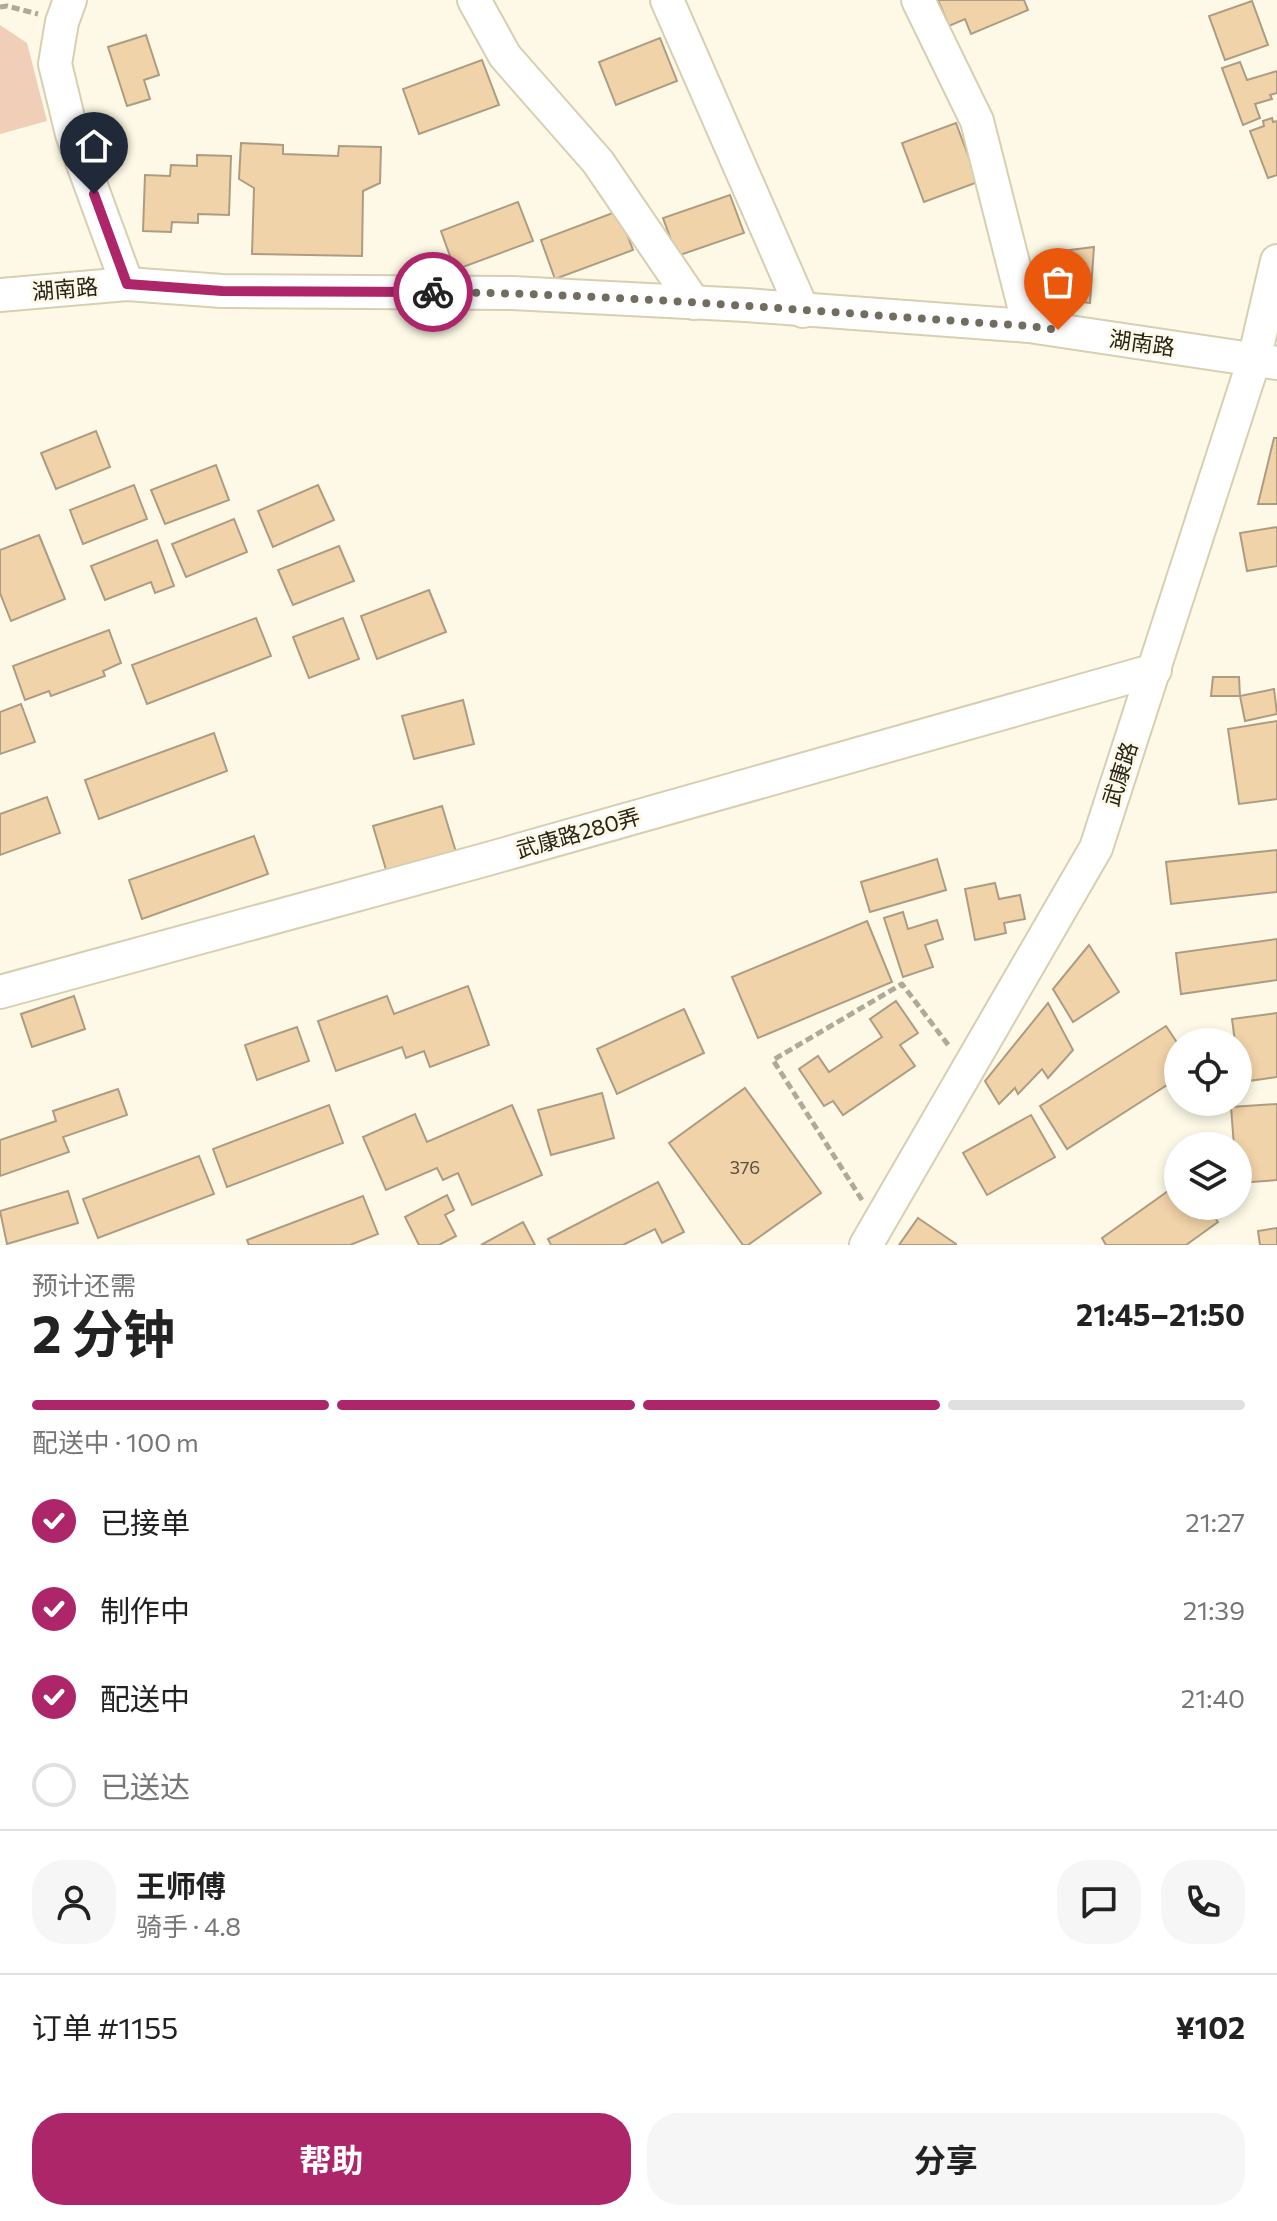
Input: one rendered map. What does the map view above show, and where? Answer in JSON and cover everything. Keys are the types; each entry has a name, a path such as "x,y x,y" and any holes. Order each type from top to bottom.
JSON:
{"street":[{"path":"474,0 505,56 598,162 694,303"},
{"path":"667,0 803,311"},
{"path":"918,0 977,121 1029,326"},
{"path":"66,11 55,64 72,134 127,284"},
{"name":"武康路","path":"872,1235 1096,848 1155,670 1266,361 1277,261"},
{"name":"湖南路","path":"0,295 127,284 222,291 512,293 1029,326 1266,361"},
{"name":"武康路280弄","path":"0,992 484,860 1155,670"}],"path":[{"path":"0,7 66,11"},
{"path":"872,1235 773,1060 902,984 967,1070"}],"shaded area":[{"path":"0,25 27,43 47,121 0,134"}],"building":[{"path":"938,0 1024,0 1028,10 971,34 965,19 949,26"},
{"path":"1252,1 1268,45 1225,60 1209,16"},
{"path":"146,35 159,75 144,80 150,99 127,106 108,47"},
{"path":"660,38 677,81 616,105 599,62"},
{"path":"482,60 499,105 419,134 403,89"},
{"path":"1240,62 1247,80 1277,71 1277,93 1270,95 1272,99 1255,104 1260,118 1243,125 1222,68"},
{"path":"1272,118 1273,122 1277,121 1277,175 1268,178 1250,131 1264,126 1263,121"},
{"path":"956,123 978,182 924,202 902,143"},
{"path":"241,143 283,145 283,154 338,156 339,146 381,147 380,183 363,191 362,256 252,254 254,188 239,179"},
{"path":"197,155 231,156 229,215 198,214 198,223 172,222 171,232 143,231 145,175 170,176 171,165 197,166"},
{"path":"730,195 744,233 677,256 663,218"},
{"path":"518,202 533,241 455,270 441,231"},
{"path":"618,211 633,250 555,279 541,240"},
{"path":"1094,247 1090,303 1033,297 1020,266 1062,251"},
{"path":"96,431 110,467 56,489 41,453"},
{"path":"1274,438 1277,438 1277,504 1258,504"},
{"path":"216,465 229,500 165,524 151,490"},
{"path":"134,485 147,519 83,544 70,510"},
{"path":"318,485 334,520 273,547 258,511"},
{"path":"234,519 247,552 186,577 172,544"},
{"path":"1277,527 1277,566 1247,571 1240,533"},
{"path":"39,535 65,599 11,621 0,593 0,550"},
{"path":"157,540 174,586 155,593 151,582 105,600 91,566"},
{"path":"339,546 354,581 293,605 278,570"},
{"path":"429,590 446,632 377,659 361,616"},
{"path":"256,618 271,656 147,704 132,665"},
{"path":"343,618 359,659 309,678 293,637"},
{"path":"109,630 121,663 103,671 105,676 51,696 49,691 25,700 13,666"},
{"path":"1213,677 1239,677 1240,696 1211,696"},
{"path":"1274,689 1277,714 1245,721 1240,696"},
{"path":"463,700 474,744 414,759 402,716"},
{"path":"21,704 35,742 0,754 0,712"},
{"path":"1277,721 1277,799 1239,804 1228,729"},
{"path":"214,733 227,771 99,819 85,780"},
{"path":"47,797 60,833 0,855 0,814"},
{"path":"442,806 456,852 387,873 373,826"},
{"path":"254,836 268,874 142,919 129,880"},
{"path":"1277,850 1277,892 1171,904 1166,862"},
{"path":"937,859 946,890 870,912 861,882"},
{"path":"995,883 999,899 1020,895 1025,919 1004,923 1006,933 975,940 965,889"},
{"path":"903,912 908,929 937,920 943,939 925,945 933,967 903,977 884,918"},
{"path":"867,921 892,982 758,1038 732,977"},
{"path":"1277,939 1277,980 1181,994 1176,953"},
{"path":"1089,945 1119,992 1073,1022 1053,989"},
{"path":"468,986 489,1045 430,1067 424,1051 406,1058 402,1047 336,1071 318,1021 387,996 394,1014"},
{"path":"74,996 85,1029 32,1047 21,1014"},
{"path":"896,1001 918,1033 900,1045 915,1066 843,1115 833,1101 824,1106 799,1069 818,1056 829,1072 882,1037 870,1019"},
{"path":"1048,1003 1073,1050 1048,1078 1042,1069 1018,1094 1015,1088 999,1104 985,1081"},
{"path":"684,1009 704,1053 617,1094 597,1049"},
{"path":"1277,1013 1277,1077 1252,1080 1252,1028 1233,1028 1232,1019"},
{"path":"1166,1026 1167,1028 1164,1028 1164,1087 1067,1149 1040,1106"},
{"path":"297,1027 309,1061 257,1080 245,1045"},
{"path":"745,1088 821,1193 748,1245 743,1245 669,1143"},
{"path":"118,1089 127,1115 63,1137 69,1152 0,1176 0,1140 56,1121 53,1111"},
{"path":"602,1093 614,1138 551,1155 538,1110"},
{"path":"1277,1104 1277,1180 1252,1182 1252,1132 1233,1132 1232,1116 1252,1116 1252,1106"},
{"path":"329,1105 343,1143 227,1187 213,1149"},
{"path":"512,1105 542,1175 472,1205 458,1173 443,1180 437,1168 386,1190 363,1137 415,1114 427,1142"},
{"path":"1031,1115 1055,1157 987,1195 963,1153"},
{"path":"199,1156 214,1194 98,1238 83,1199"},
{"path":"658,1182 684,1232 662,1243 655,1229 623,1245 551,1245 548,1239"},
{"path":"68,1191 78,1223 7,1244 0,1211"},
{"path":"1164,1194 1164,1220 1218,1222 1186,1245 1106,1245 1102,1238"},
{"path":"447,1195 454,1210 445,1215 456,1236 439,1245 419,1245 405,1217"},
{"path":"363,1196 378,1234 350,1245 249,1245 247,1240"},
{"path":"918,1218 956,1244 956,1245 899,1245"},
{"path":"523,1222 535,1245 481,1245"},
{"path":"1277,1228 1277,1245 1260,1245 1258,1231"}],"way so far":[{"path":"433,292 746,305 1058,330"}],"route":[{"path":"94,194 127,284 222,291 433,292"}]}
